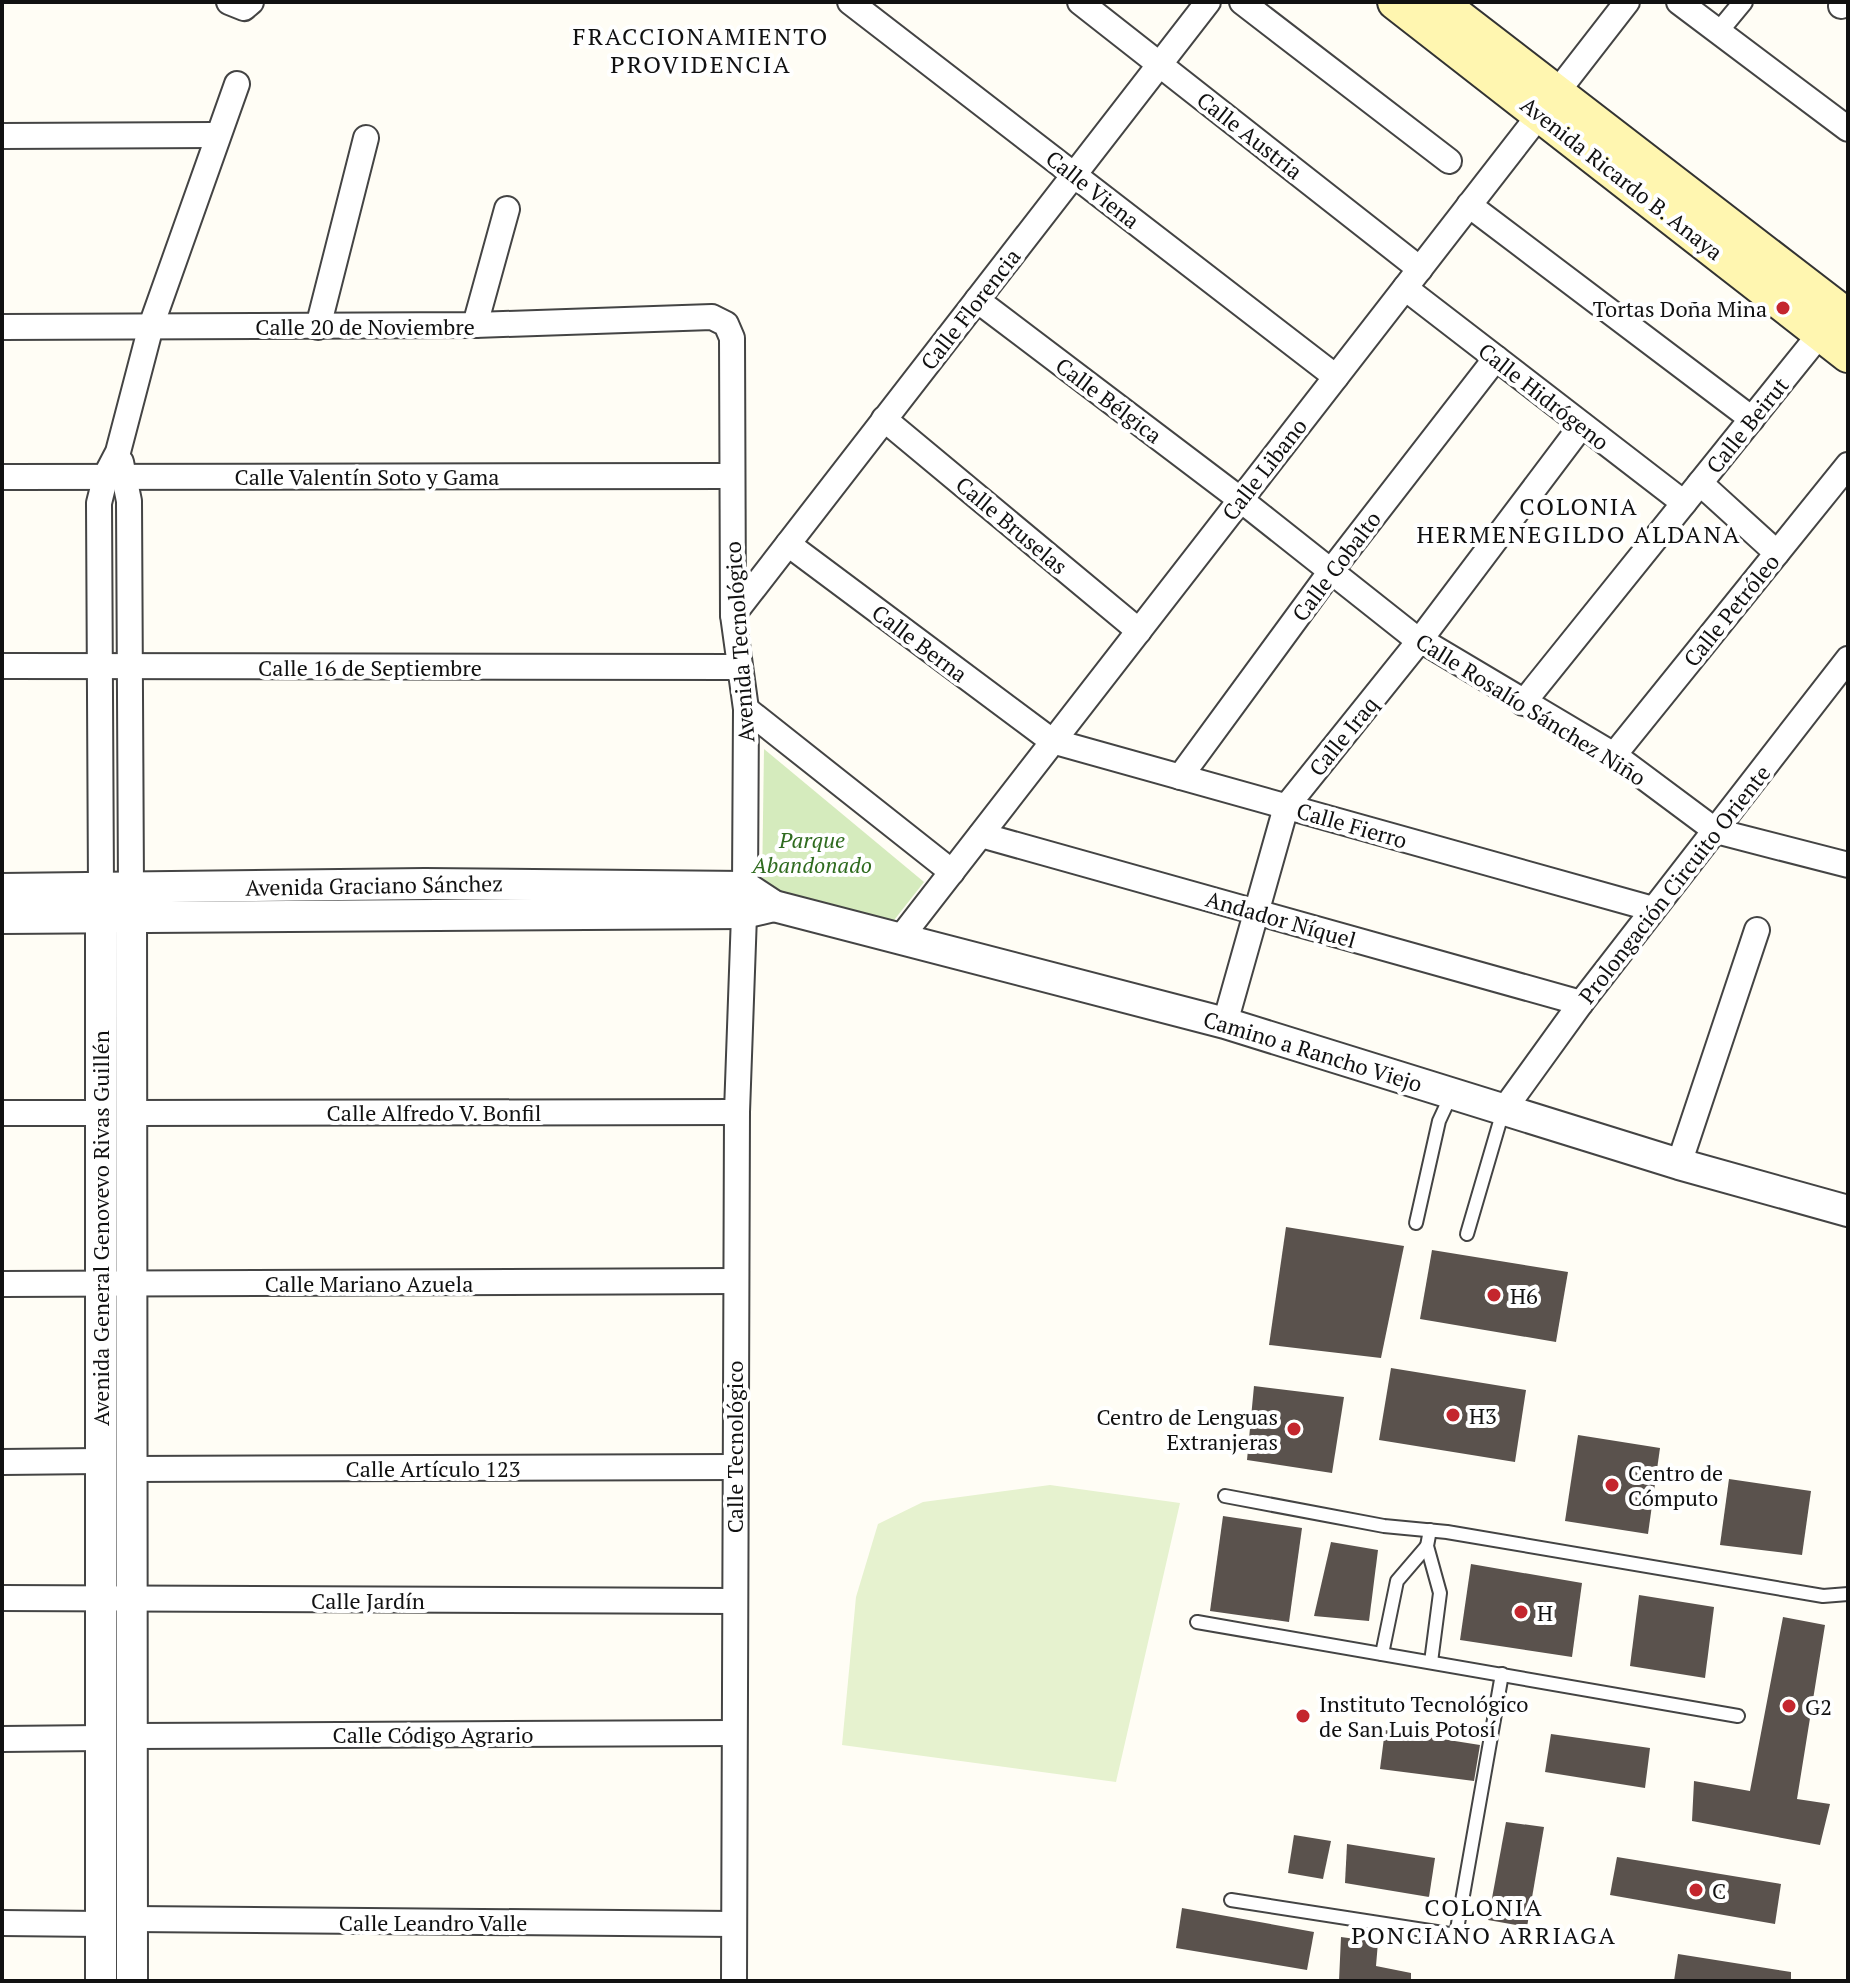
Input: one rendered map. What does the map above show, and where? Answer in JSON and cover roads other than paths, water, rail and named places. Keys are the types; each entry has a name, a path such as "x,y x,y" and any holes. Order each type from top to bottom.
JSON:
{"main road":[{"name":"Avenida Ricardo B. Anaya","path":"1395,2 1548,104 1834,326 1848,355"},
{"name":"Avenida Ricardo B. Anaya","path":"1439,2 1548,104"}],"street":[{"path":"229,2 244,8 251,2"},
{"name":"Calle Viena","path":"850,2 1336,377"},
{"name":"Calle Austria","path":"1080,2 1420,269"},
{"name":"Calle Florencia","path":"733,615 1208,2"},
{"path":"1242,2 1449,161"},
{"name":"Calle Libano","path":"902,936 1627,2"},
{"path":"1679,2 1848,129"},
{"path":"1719,31 1743,2"},
{"path":"116,475 118,452 151,326 215,135 237,84"},
{"path":"2,136 215,135"},
{"path":"318,327 366,138"},
{"path":"1469,205 1752,419"},
{"path":"475,325 507,209"},
{"name":"Calle Hidrógeno","path":"1405,288 1684,503"},
{"name":"Calle Bélgica","path":"977,300 1241,500"},
{"name":"Calle 20 de Noviembre","path":"2,327 475,325 712,317 726,324"},
{"name":"Avenida Tecnológico","path":"726,324 732,338 733,615 746,709 745,900"},
{"name":"Calle Beirut","path":"1523,703 1752,419 1834,326"},
{"name":"Calle Cobalto","path":"1180,777 1331,571 1496,358"},
{"name":"Calle Bruselas","path":"884,419 1139,631"},
{"name":"Calle Iraq","path":"1225,1023 1286,807 1420,640 1582,425"},
{"name":"Calle Petróleo","path":"1614,755 1848,465"},
{"name":"Avenida General Genovevo Rivas Guillén","path":"116,475 99,503 98,666 131,1113 132,1981"},
{"name":"Avenida General Genovevo Rivas Guillén","path":"101,1981 101,1113 130,667 129,501 116,475"},
{"name":"Calle Valentín Soto y Gama","path":"2,477 731,476"},
{"path":"1700,483 1777,553"},
{"name":"Calle Rosalío Sánchez Niño","path":"1241,500 1420,640 1614,755 1716,831 1848,865"},
{"name":"Calle Berna","path":"788,544 1052,741"},
{"name":"Prolongación Circuito Oriente","path":"1503,1111 1581,1003 1848,659"},
{"name":"Calle 16 de Septiembre","path":"2,666 738,667"},
{"path":"746,709 952,872"},
{"name":"Calle Fierro","path":"1052,741 1653,909"},
{"name":"Andador Níquel","path":"981,835 1581,1003"},
{"path":"425,884 426,916"},
{"name":"Avenida Graciano Sánchez","path":"2,918 116,903 425,884 745,900"},
{"name":"Avenida Graciano Sánchez","path":"2,889 116,903 426,916 745,900"},
{"name":"Camino a Rancho Viejo","path":"745,900 902,936 1225,1023 1503,1111 1848,1211"},
{"name":"Calle Tecnológico","path":"734,1981 735,1281 737,1112 745,900"},
{"path":"1679,1164 1757,930"},
{"name":"Calle Alfredo V. Bonfil","path":"131,1113 737,1112"},
{"path":"2,1113 101,1113"},
{"name":"Calle Mariano Azuela","path":"2,1284 735,1281"},
{"path":"2,1462 99,1461"},
{"name":"Calle Artículo 123","path":"131,1469 734,1467"},
{"name":"Calle Jardín","path":"2,1598 733,1601"},
{"name":"Calle Código Agrario","path":"132,1736 733,1733"},
{"path":"2,1739 101,1738"},
{"name":"Calle Leandro Valle","path":"132,1919 734,1924"},
{"path":"2,1923 101,1924"}],"lane":[{"path":"1416,1223 1439,1121 1452,1093"},
{"path":"1467,1234 1503,1111"},
{"path":"1225,1496 1384,1526 1430,1530 1823,1596 1848,1594"},
{"path":"1430,1530 1427,1546 1440,1593 1431,1662"},
{"path":"1382,1654 1397,1581 1427,1546"},
{"path":"1197,1622 1738,1716"},
{"path":"1231,1900 1456,1935 1502,1674"}],"place":[{"name":"Tortas Doña Mina","path":"1783,308"},
{"name":"H6","path":"1494,1295"},
{"name":"H3","path":"1453,1415"},
{"name":"Centro de Lenguas Extranjeras","path":"1294,1429"},
{"name":"Centro de Cómputo","path":"1612,1485"},
{"name":"H","path":"1521,1612"},
{"name":"G2","path":"1789,1706"},
{"name":"Instituto Tecnológico de San Luis Potosí","path":"1303,1716"},
{"name":"C","path":"1696,1890"}],"district":[{"name":"FRACCIONAMIENTO PROVIDENCIA","path":"701,50"},
{"name":"COLONIA HERMENEGILDO ALDANA","path":"1579,520"},
{"name":"COLONIA PONCIANO ARRIAGA","path":"1484,1921"}],"park label":[{"name":"Parque Abandonado","path":"812,852"}]}
